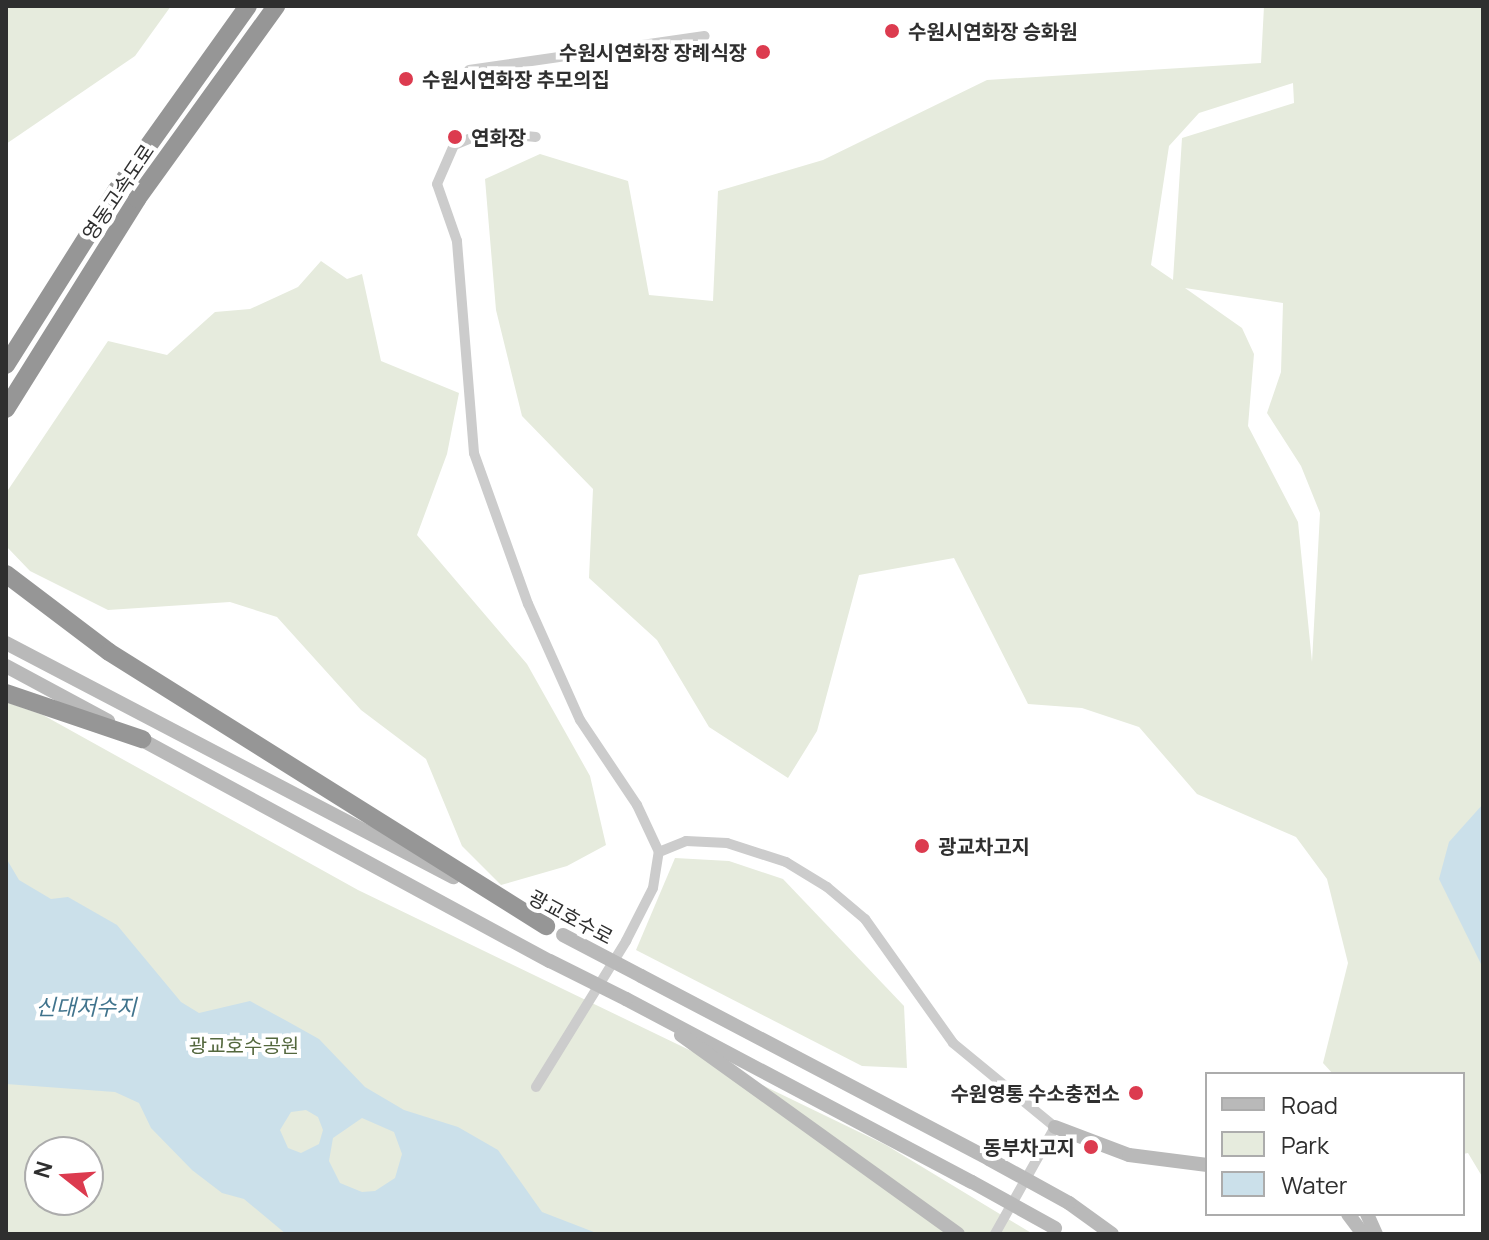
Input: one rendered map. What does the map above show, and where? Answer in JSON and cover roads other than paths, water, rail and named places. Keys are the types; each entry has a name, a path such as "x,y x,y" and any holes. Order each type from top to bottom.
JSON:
{"highway":[{"name":"영동고속도로","path":"6,365 116,191 248,6"},
{"name":"영동고속도로","path":"6,409 137,199 276,6"},
{"path":"6,574 109,652 554,930"},
{"path":"6,693 142,739"}],"main road":[{"name":"광교호수로","path":"6,643 989,1159 1069,1203 1112,1234"},
{"path":"6,666 550,961 972,1182 1059,1231"},
{"path":"663,1019 703,1055 958,1234"},
{"path":"1055,1127 1129,1155 1205,1165"},
{"path":"1350,1216 1363,1234"}],"street":[{"path":"469,70 705,36"},
{"path":"536,137 486,132 454,145 437,184 457,241 474,453 528,604 580,720 637,805 659,852 653,888 626,941 536,1087"},
{"path":"659,852 686,841 727,843 786,862 827,887 865,919 953,1043 1055,1127 995,1234"}],"water":[{"path":"1483,804 1483,968 1439,879 1449,842"},
{"name":"신대저수지","path":"6,858 19,880 51,899 68,897 117,925 181,1002 199,1013 250,1001 285,1020 319,1039 365,1087 404,1110 458,1127 498,1150 542,1212 599,1234 286,1234 244,1199 222,1193 192,1170 151,1128 139,1103 115,1092 6,1084","holes":["306,1110 318,1117 323,1130 319,1144 301,1153 288,1148 280,1130 291,1112","362,1118 394,1132 402,1154 395,1178 375,1191 362,1192 340,1183 329,1161 333,1138"]}],"place":[{"name":"수원시연화장 승화원","path":"892,31"},
{"name":"수원시연화장 장례식장","path":"763,52"},
{"name":"수원시연화장 추모의집","path":"406,79"},
{"name":"연화장","path":"455,137"},
{"name":"광교차고지","path":"922,846"},
{"name":"수원영통 수소충전소","path":"1136,1093"},
{"name":"동부차고지","path":"1091,1147"}],"park label":[{"name":"광교호수공원","path":"244,1045"}]}
